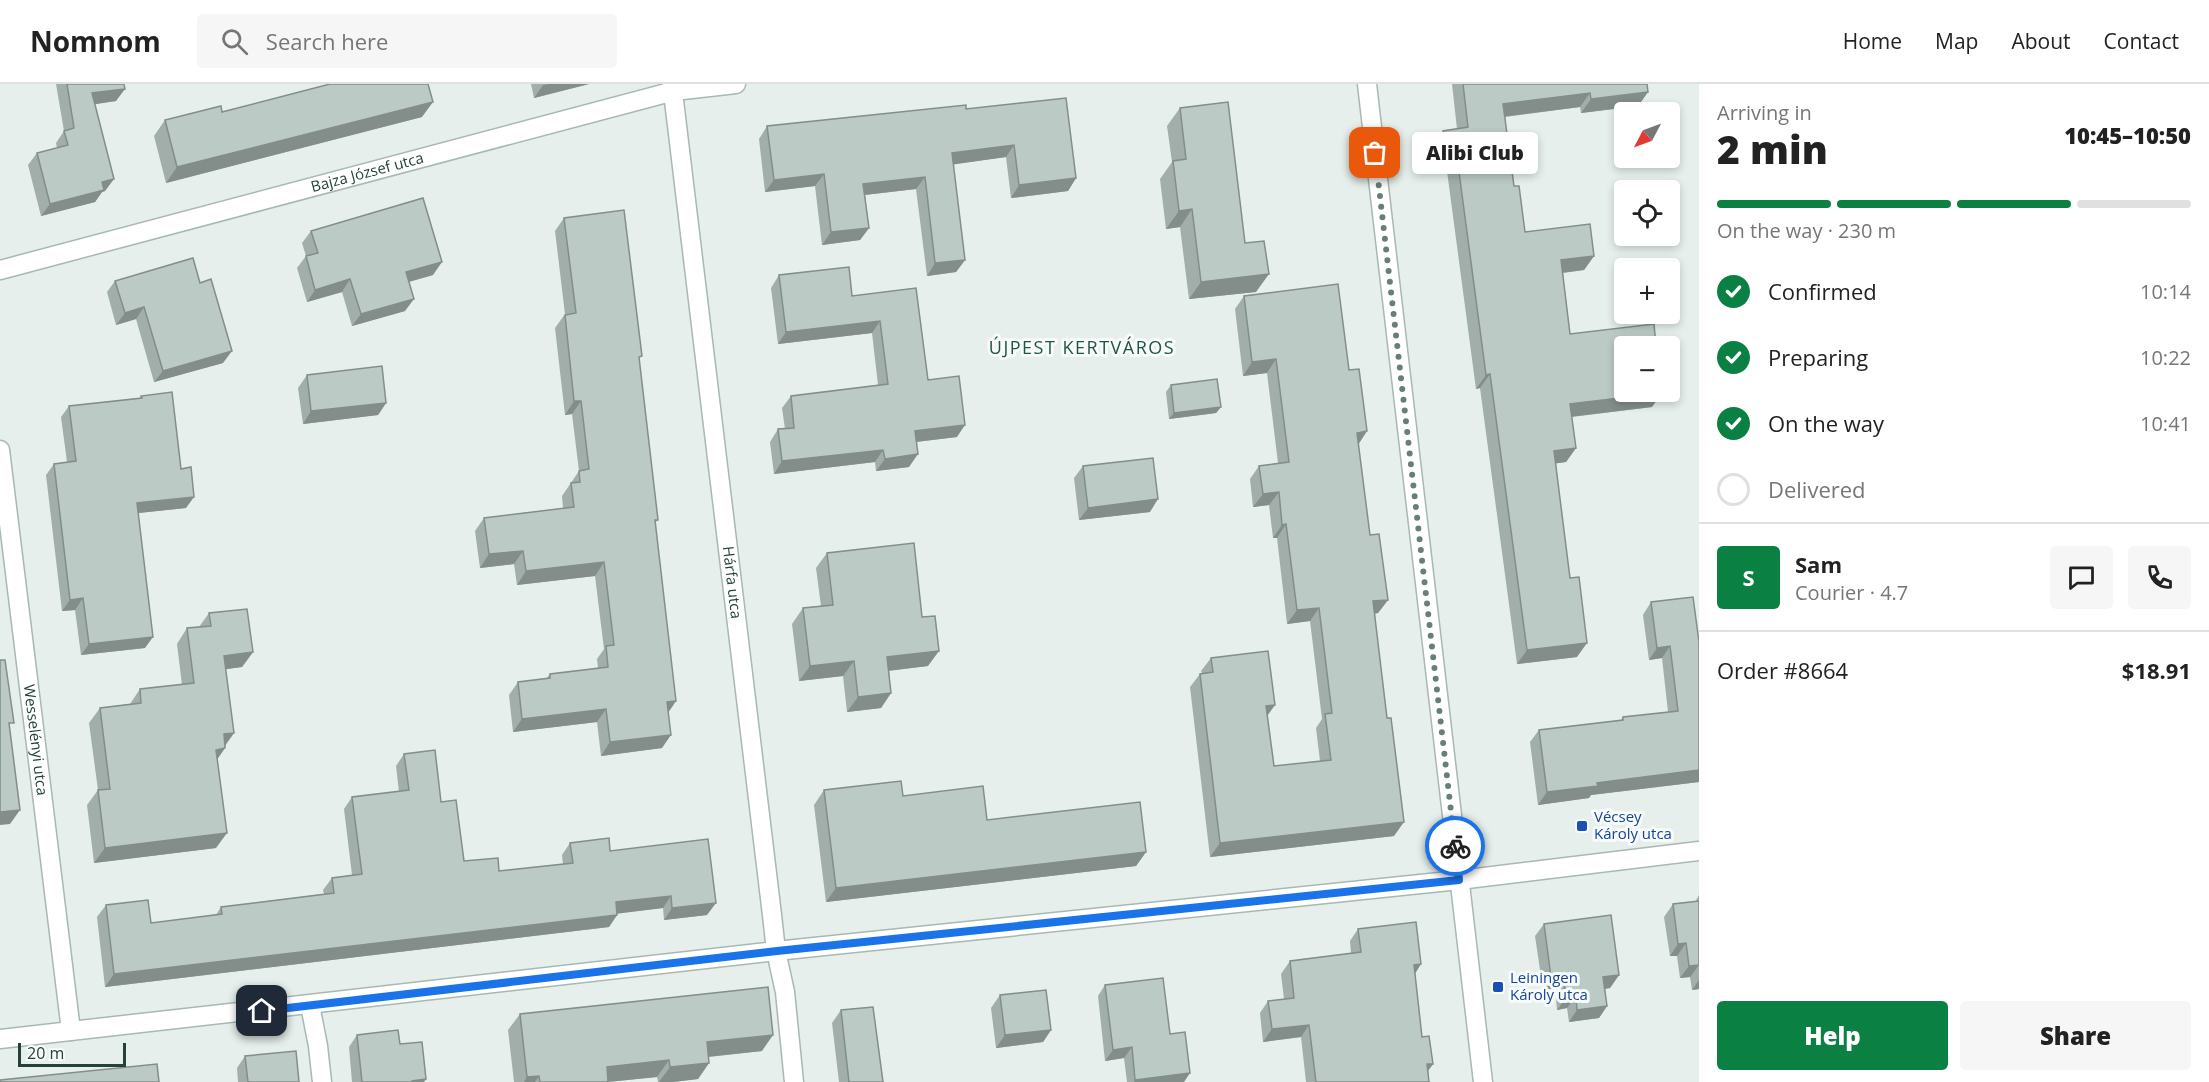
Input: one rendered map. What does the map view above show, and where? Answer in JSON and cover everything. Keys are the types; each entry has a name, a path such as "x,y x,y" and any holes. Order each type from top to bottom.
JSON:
{"street":[{"name":"Bajza József utca","path":"0,270 673,87 736,84"},
{"path":"1367,84 1483,1082"},
{"name":"Hárfa utca","path":"673,87 777,951 785,992 794,1082"},
{"name":"Wesselényi utca","path":"0,450 71,1031"},
{"path":"0,1039 777,951 1459,880 1699,851"},
{"path":"310,1005 322,1082"}],"building":[{"path":"67,84 124,84 125,89 92,93 114,179 102,182 104,190 50,204 37,153 68,145 64,131 74,128"},
{"path":"330,84 428,84 433,102 177,167 165,120 221,106 222,112"},
{"path":"1463,84 1647,84 1648,92 1591,99 1590,93 1503,104 1514,186 1519,186 1525,232 1590,224 1594,256 1561,260 1570,334 1654,324 1655,336 1614,336 1614,399 1570,404 1576,448 1554,451 1570,578 1579,577 1587,643 1527,650 1490,374 1486,375 1457,157 1446,158 1443,131 1468,127"},
{"path":"1066,98 1076,178 1019,185 1014,145 952,153 965,260 935,263 925,177 863,184 869,228 831,232 824,174 774,180 767,126 966,105 966,109"},
{"path":"1228,102 1245,243 1264,241 1269,274 1201,282 1192,209 1179,211 1173,161 1186,159 1180,108"},
{"path":"423,198 442,262 406,272 414,299 361,314 350,279 315,290 306,256 318,253 311,231"},
{"path":"624,210 642,356 639,357 658,520 655,520 676,701 667,702 671,735 610,742 606,709 522,719 518,682 550,678 550,674 608,667 606,646 614,645 604,562 526,571 523,551 489,554 484,518 574,507 571,483 580,482 579,471 589,469 581,401 574,401 565,315 576,313 564,218"},
{"path":"193,258 200,283 211,279 232,351 163,371 144,307 125,313 115,281"},
{"path":"849,267 852,296 916,288 928,380 959,376 965,425 915,431 918,454 885,459 883,450 782,461 778,429 794,428 791,396 888,384 880,321 786,332 779,275"},
{"path":"1338,284 1349,370 1359,369 1367,431 1357,433 1370,535 1379,534 1388,600 1373,601 1387,718 1391,718 1404,822 1220,843 1200,674 1213,672 1211,658 1268,651 1275,705 1266,706 1274,766 1331,760 1325,714 1332,713 1319,608 1297,610 1286,524 1282,525 1279,492 1263,494 1259,466 1289,462 1276,359 1252,362 1244,296"},
{"path":"382,366 386,403 311,411 307,375"},
{"path":"1217,379 1221,407 1174,413 1171,385"},
{"path":"172,392 181,469 191,467 194,497 137,503 153,637 89,644 83,598 70,600 54,464 76,461 69,406 142,398 141,396"},
{"path":"1153,458 1158,499 1088,508 1083,466"},
{"path":"914,543 922,617 935,616 939,651 887,657 891,693 858,697 854,661 810,666 803,608 833,605 827,553"},
{"path":"1693,597 1699,642 1699,770 1547,792 1539,730 1678,711 1670,646 1657,648 1651,602"},
{"path":"247,609 253,652 224,656 234,733 224,734 225,748 216,750 227,833 105,848 98,790 110,789 100,708 141,703 140,689 194,683 187,628 211,626 209,613"},
{"path":"0,660 5,660 14,723 9,723 20,810 0,812"},
{"path":"435,750 441,802 456,800 464,861 498,858 499,871 573,863 570,843 609,838 610,851 708,839 716,903 672,908 671,896 616,902 617,915 114,974 106,905 148,900 151,923 222,914 221,907 334,893 332,878 362,874 352,797 409,790 404,754"},
{"path":"901,781 903,796 983,786 987,820 1140,802 1146,852 836,888 824,790"},
{"path":"1699,901 1699,965 1689,966 1686,943 1678,944 1673,904"},
{"path":"1611,915 1619,975 1603,977 1607,1006 1577,1010 1576,996 1566,998 1563,975 1551,977 1544,924"},
{"path":"1416,922 1421,964 1414,965 1422,1037 1429,1036 1433,1064 1427,1064 1429,1082 1316,1082 1309,1025 1272,1029 1268,1001 1294,998 1290,961 1361,952 1358,929"},
{"path":"1163,978 1170,1034 1185,1032 1190,1073 1135,1080 1132,1047 1113,1050 1105,985"},
{"path":"768,987 773,1035 707,1042 709,1063 670,1067 669,1060 607,1067 608,1082 540,1082 539,1076 527,1077 520,1014"},
{"path":"1046,990 1051,1030 1005,1035 1000,995"},
{"path":"873,1007 883,1082 849,1082 841,1010"},
{"path":"398,1030 400,1044 422,1042 426,1079 412,1082 362,1082 357,1035"},
{"path":"296,1051 299,1082 248,1082 245,1056"},
{"path":"157,1064 159,1082 0,1082 0,1080"}],"way so far":[{"path":"1375,153 1455,846"}],"place":[{"name":"Alibi Club","path":"1375,153"},
{"name":"Vécsey Károly utca","path":"1582,826"},
{"name":"Leiningen Károly utca","path":"1498,987"}],"district":[{"name":"ÚJPEST KERTVÁROS","path":"1082,348"}],"route":[{"path":"262,1011 777,951 1459,880 1455,846"}]}
